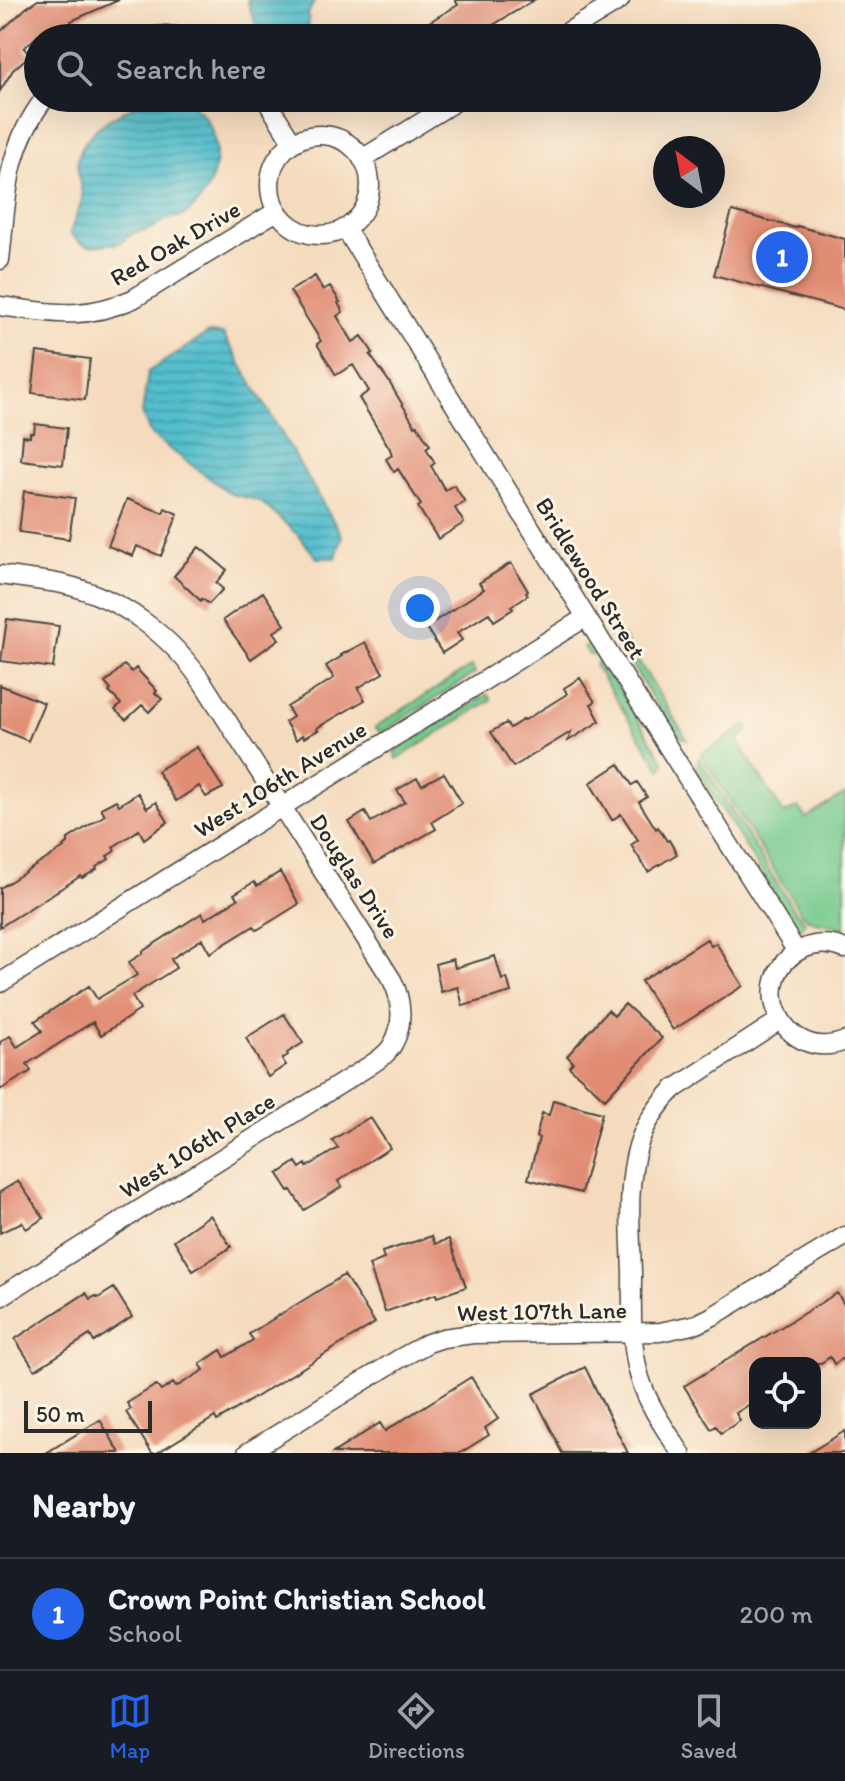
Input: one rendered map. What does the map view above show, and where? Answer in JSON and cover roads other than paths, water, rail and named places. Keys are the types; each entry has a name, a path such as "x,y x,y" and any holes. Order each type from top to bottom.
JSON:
{"street":[{"path":"581,24 620,0"},
{"path":"0,260 12,161 21,135 34,112"},
{"path":"274,112 293,143"},
{"path":"362,159 438,112"},
{"path":"309,136 332,136 346,142 362,159 370,181 368,197 362,211 345,228 331,234 308,234 287,223 277,211 270,191 270,176 278,156 293,143 309,136"},
{"name":"Red Oak Drive","path":"0,306 65,315 114,307 133,299 277,211"},
{"name":"Bridlewood Street","path":"345,228 797,952"},
{"name":"Douglas Drive","path":"0,575 61,584 116,603 153,628 177,650 194,669 392,980 399,994 401,1019"},
{"name":"West 106th Avenue","path":"0,983 586,617"},
{"path":"845,949 821,944 797,952 783,965 775,983 774,1002 780,1020 793,1035 811,1044 825,1046 845,1041"},
{"name":"West 106th Place","path":"0,1297 384,1056 394,1043 401,1019"},
{"path":"681,1453 644,1390 636,1366 632,1333 631,1195 634,1162 643,1131 660,1103 674,1089 780,1020"},
{"name":"West 107th Lane","path":"247,1453 428,1343 473,1334 660,1332 697,1324 845,1236"}],"water":[{"path":"247,0 315,0 308,14 309,24 255,23"},
{"path":"123,112 199,112 211,129 216,146 215,165 210,184 200,201 184,215 134,233 119,243 90,246 70,233 82,197 78,159 90,136"},
{"path":"208,333 223,334 342,536 336,558 317,558 299,536 260,501 231,494 151,435 142,414 148,372"}],"place":[{"name":"Crown Point Christian School","path":"782,257"}]}
